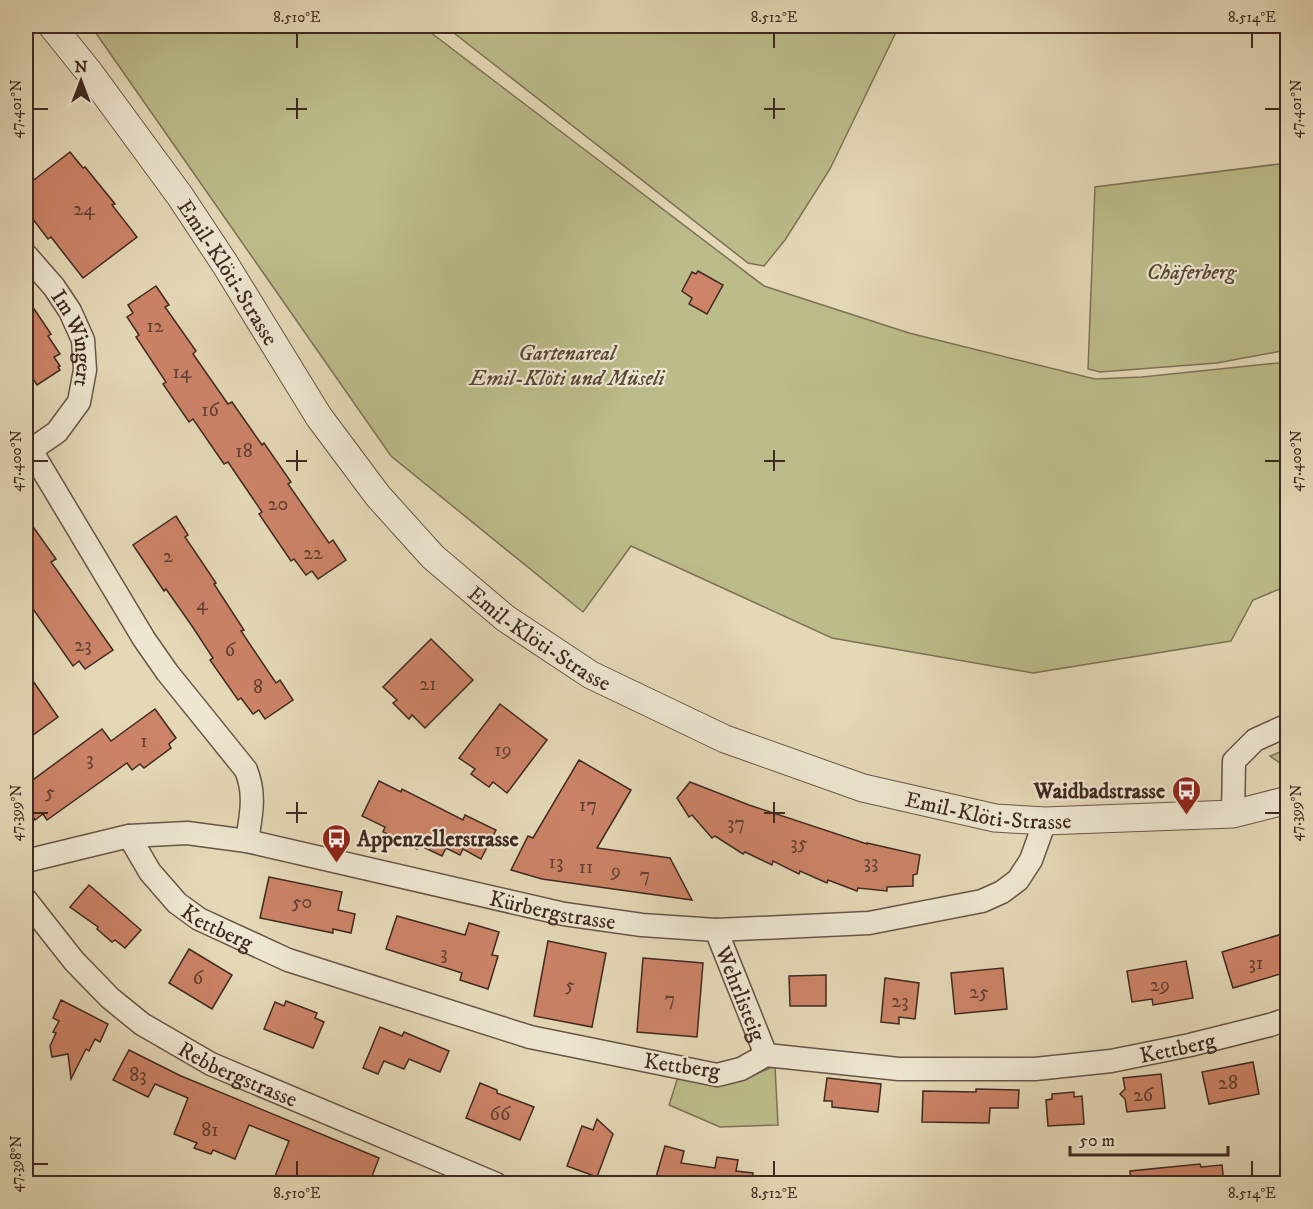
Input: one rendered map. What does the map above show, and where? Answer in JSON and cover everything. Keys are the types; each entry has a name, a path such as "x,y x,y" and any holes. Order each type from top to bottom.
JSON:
{"street":[{"name":"Emil-Klöti-Strasse","path":"52,26 89,72 180,196 225,264 319,417 378,496 433,557 505,618 591,675 725,739 863,788 995,818 1045,821 1233,814 1287,800"},
{"name":"Im Wingert","path":"26,255 54,287 70,311 83,340 86,370 79,402 57,432 28,446"},
{"path":"28,446 144,639 167,672 246,770 252,786 252,808 247,841"},
{"path":"1233,814 1234,761 1255,740 1287,725"},
{"name":"Kürbergstrasse","path":"26,861 129,836 186,833 247,841 564,914 642,926 716,930 869,923 982,901 1002,892 1018,880 1031,860 1045,821"},
{"name":"Kettberg","path":"129,836 150,872 177,903 199,919 288,960 530,1037 717,1075 741,1069 766,1055 899,1069 1035,1069 1111,1060 1190,1045 1287,1019"},
{"name":"Rebbergstrasse","path":"26,900 74,961 110,998 142,1024 211,1064 496,1184"},
{"name":"Wehrlisteig","path":"716,930 766,1055"}],"green space":[{"name":"Gartenareal Emil-Klöti und Müseli","path":"91,26 422,26 764,286 909,333 1095,379 1142,377 1287,362 1287,586 1253,600 1231,641 1033,673 832,638 631,546 583,612 391,456"},
{"path":"445,26 899,26 830,169 785,240 764,266 748,263"},
{"name":"Chäferberg","path":"1287,163 1287,350 1217,363 1100,372 1088,369 1095,187"},
{"path":"1287,749 1287,768 1270,756"},
{"path":"775,1066 778,1125 720,1127 669,1105 679,1074 718,1083 751,1076"}],"building":[{"path":"70,152 115,204 112,205 137,237 83,278 51,237 48,239 26,210 26,186"},
{"path":"698,271 723,285 707,314 689,304 692,298 682,291 692,272 696,274"},
{"path":"156,286 169,305 165,307 196,351 193,354 228,404 232,402 262,445 264,443 291,482 288,484 329,543 333,540 346,560 318,579 312,571 306,575 294,559 291,561 259,514 262,512 228,462 224,464 193,419 189,422 163,384 166,382 136,337 139,335 127,317 133,313 128,305"},
{"path":"26,297 51,334 48,336 60,354 54,357 60,370 37,385 26,368"},
{"path":"176,516 188,535 185,537 244,630 241,631 276,683 280,680 293,700 265,719 259,710 253,714 241,698 238,700 210,660 213,658 192,626 166,589 164,591 133,545"},
{"path":"26,517 56,559 51,562 113,650 85,669 79,661 73,666 26,599"},
{"path":"431,639 473,680 425,728 412,715 409,719 393,703 397,700 383,687"},
{"path":"26,671 58,717 26,740"},
{"path":"500,704 547,740 507,793 493,782 489,787 471,774 475,769 459,758"},
{"path":"155,709 176,738 169,744 171,748 144,768 140,764 132,770 127,763 47,820 43,814 35,820 26,807 26,785 102,729 111,741"},
{"path":"579,760 631,790 597,848 670,858 692,900 542,879 511,870 528,836 533,838"},
{"path":"379,781 401,792 402,789 463,820 465,815 496,830 481,859 463,849 460,855 446,848 442,856 419,845 417,849 383,832 385,827 362,816"},
{"path":"690,782 749,805 867,844 920,855 917,874 913,875 913,886 887,887 887,891 858,888 857,891 828,880 827,883 800,871 799,874 773,861 772,865 745,852 743,854 715,836 712,838 692,815 689,817 677,798"},
{"path":"269,877 342,892 338,910 355,914 351,933 333,929 333,933 260,918"},
{"path":"89,885 141,930 125,948 115,940 112,942 97,929 98,927 70,907"},
{"path":"397,916 465,935 469,923 499,932 492,955 498,956 488,989 460,980 462,973 386,949"},
{"path":"1282,934 1287,951 1287,972 1233,988 1222,952"},
{"path":"548,941 606,953 592,1027 534,1016"},
{"path":"189,949 232,975 212,1009 169,983"},
{"path":"643,958 703,963 697,1037 637,1032"},
{"path":"1186,961 1193,998 1153,1005 1152,999 1132,1002 1127,971"},
{"path":"1003,968 1007,1009 955,1014 951,973"},
{"path":"826,975 826,1006 790,1006 789,976"},
{"path":"885,978 919,983 915,1019 899,1017 899,1024 881,1022"},
{"path":"61,1000 108,1024 100,1042 95,1039 89,1051 86,1049 71,1079 68,1054 52,1057 50,1046 56,1033 53,1032 59,1021 53,1018"},
{"path":"286,1001 317,1013 315,1018 324,1022 313,1048 264,1029 275,1002 284,1006"},
{"path":"380,1027 402,1036 404,1032 449,1051 440,1072 409,1059 404,1069 384,1061 378,1074 363,1068"},
{"path":"129,1050 181,1076 379,1158 369,1184 293,1184 275,1176 289,1141 249,1125 235,1159 213,1150 211,1154 194,1148 197,1143 174,1134 188,1098 155,1084 148,1097 113,1080"},
{"path":"1253,1062 1259,1094 1209,1104 1202,1072"},
{"path":"1161,1074 1165,1108 1127,1112 1125,1099 1120,1094 1125,1089 1123,1078"},
{"path":"827,1078 881,1084 878,1112 832,1107 832,1101 824,1101"},
{"path":"480,1083 497,1090 497,1093 534,1107 520,1140 466,1118"},
{"path":"976,1089 1019,1090 1018,1108 990,1108 989,1123 922,1122 923,1091 976,1092"},
{"path":"1074,1092 1074,1097 1082,1096 1084,1124 1048,1126 1046,1100 1052,1099 1052,1094"},
{"path":"597,1119 613,1134 597,1177 567,1166 582,1126 593,1130"},
{"path":"665,1146 684,1151 681,1163 715,1168 717,1157 738,1160 736,1171 753,1173 752,1184 654,1184"},
{"path":"1200,1164 1201,1167 1222,1165 1224,1184 1131,1184 1130,1171"}],"place":[{"name":"Waidbadstrasse","path":"1186,816"},
{"name":"Appenzellerstrasse","path":"336,864"}]}
